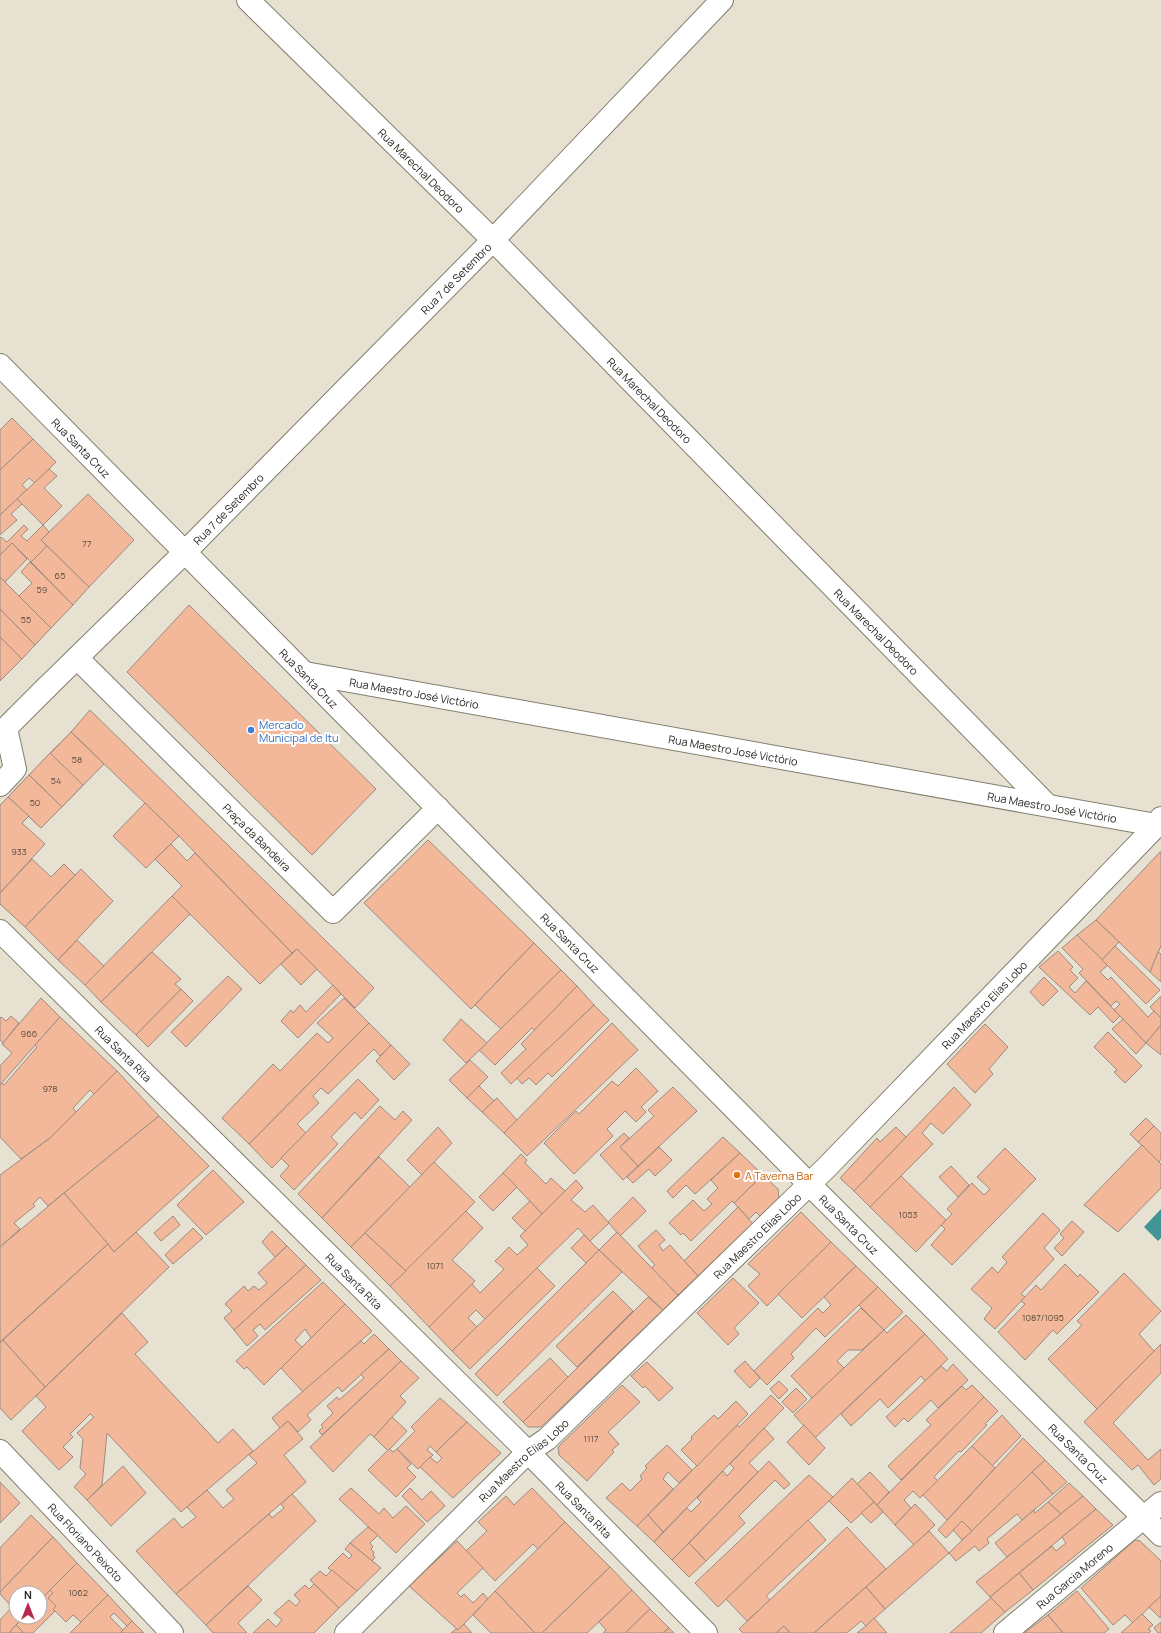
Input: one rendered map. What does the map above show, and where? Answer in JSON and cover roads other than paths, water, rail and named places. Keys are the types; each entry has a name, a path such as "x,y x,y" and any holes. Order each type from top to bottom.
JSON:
{"street":[{"name":"Rua Marechal Deodoro","path":"248,0 493,240 1047,805"},
{"name":"Rua 7 de Setembro","path":"185,552 493,240 722,0"},
{"name":"Rua Santa Cruz","path":"0,365 809,1184 1161,1535"},
{"path":"0,784 15,769 3,727 46,688 185,552"},
{"name":"Praça da Bandeira","path":"77,658 334,912 438,808"},
{"name":"Rua Maestro José Victório","path":"305,673 1047,805 1160,823"},
{"name":"Rua Maestro Elias Lobo","path":"346,1633 528,1452 547,1439 809,1184 1160,823"},
{"name":"Rua Santa Rita","path":"0,931 528,1452 706,1633"},
{"name":"Rua Floriano Peixoto","path":"0,1451 172,1633"},
{"name":"Rua Garcia Moreno","path":"1005,1633 1161,1503"}],"water":[{"path":"1161,1209 1161,1238 1158,1241 1144,1227"}],"place":[{"name":"Mercado Municipal de Itu","path":"251,730"},
{"name":"A Taverna Bar","path":"737,1175"}]}
